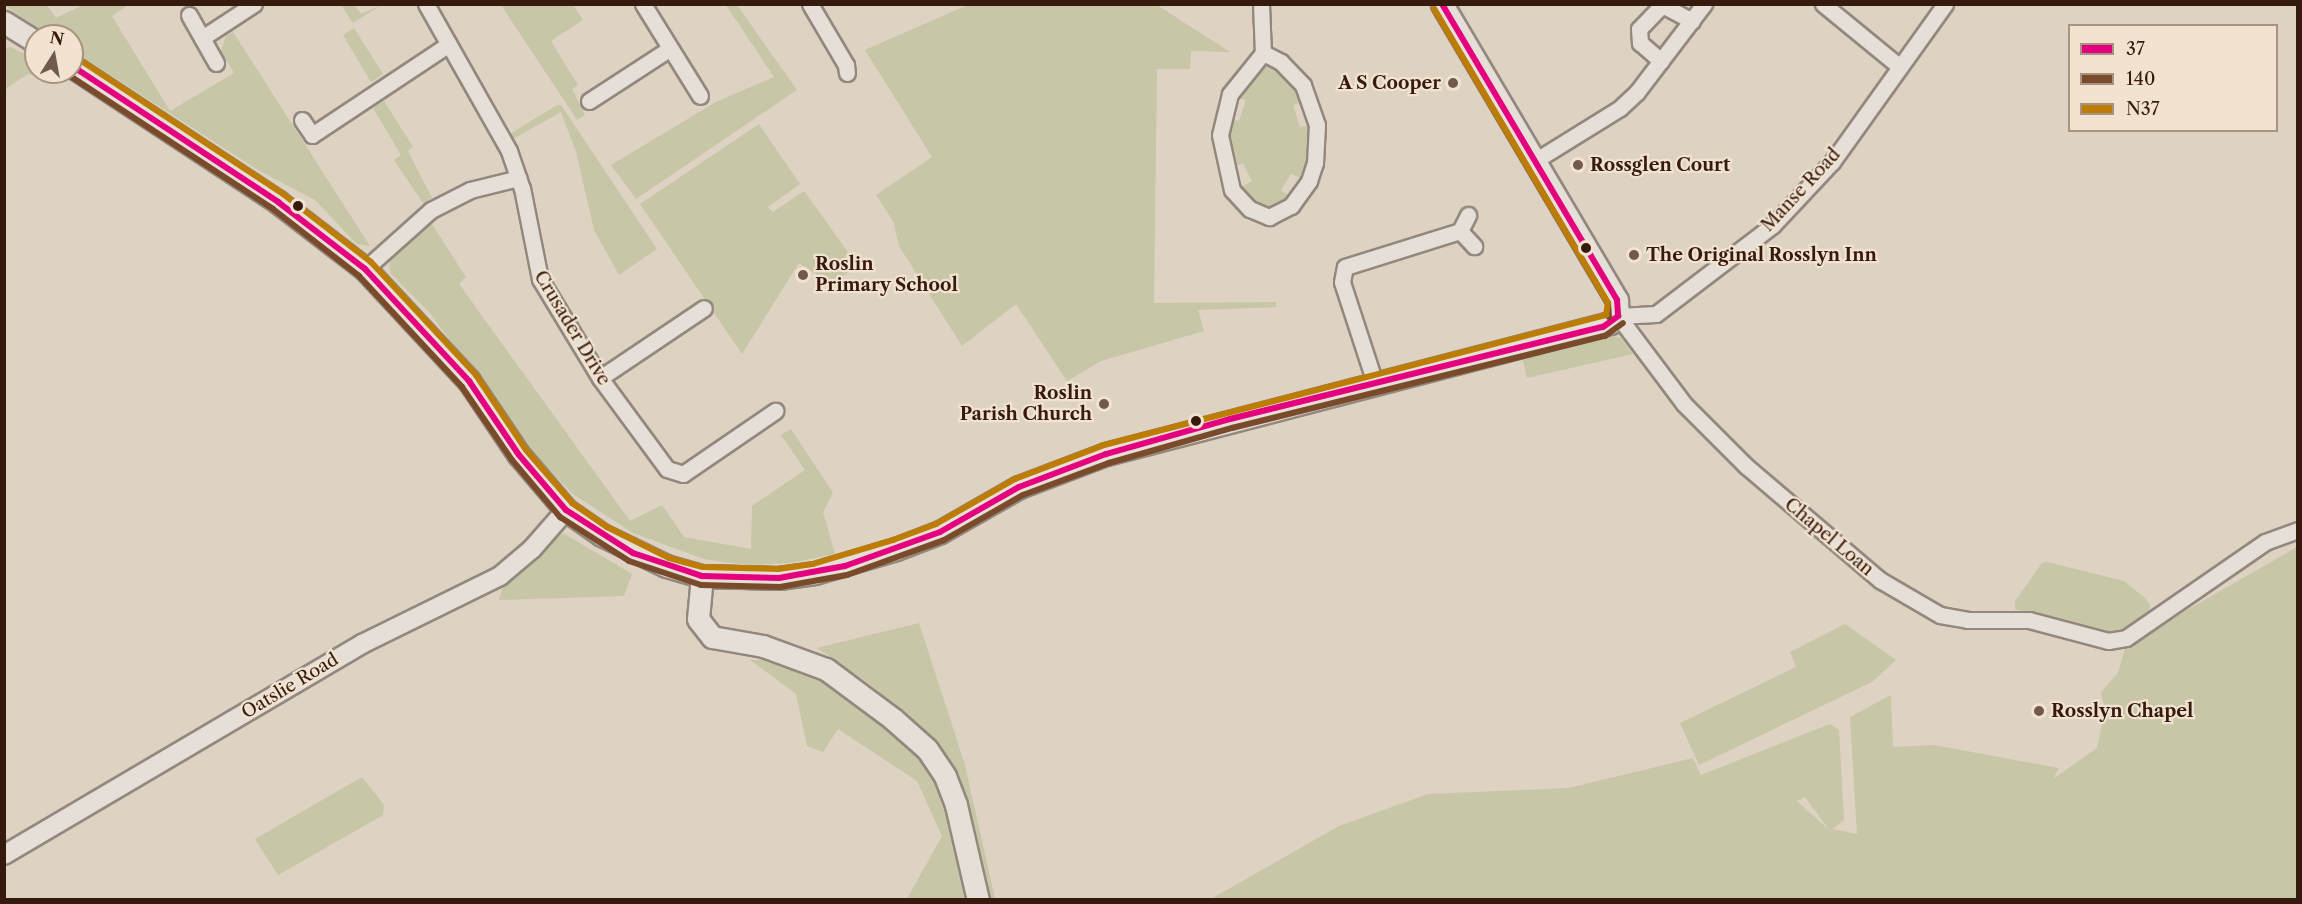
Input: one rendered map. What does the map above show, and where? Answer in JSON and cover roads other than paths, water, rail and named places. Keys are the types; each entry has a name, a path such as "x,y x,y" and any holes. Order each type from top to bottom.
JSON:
{"main road":[{"path":"84,74 278,202 365,269 469,381 519,454 566,510 633,553 702,576 779,578 845,566 940,532 1019,487 1106,454 1375,383 1603,327 1618,316 1617,300 1533,162 1442,4"},
{"path":"4,22 24,34"},
{"path":"702,576 699,619 712,637 763,646 826,669 893,719 927,749 945,776 956,805 978,900"}],"street":[{"path":"202,38 254,4"},
{"name":"Crusader Drive","path":"426,4 508,151 519,178 540,279 600,378 667,470 675,474 683,474 775,411"},
{"path":"643,4 700,96"},
{"path":"810,4 846,65 847,73"},
{"path":"1261,4 1263,53 1230,94 1220,135 1224,171 1232,190 1250,209 1269,217 1291,206 1309,181 1315,163 1317,125 1303,85 1281,62 1263,53"},
{"path":"1533,162 1620,108 1661,61 1704,4"},
{"path":"1823,4 1900,67"},
{"name":"Manse Road","path":"1618,316 1656,314 1773,225 1832,162 1945,4"},
{"path":"1661,61 1640,43 1640,29 1662,5 1692,21"},
{"path":"189,15 216,63"},
{"path":"302,120 312,135 449,44"},
{"path":"592,95 669,49"},
{"path":"365,269 431,210 470,190 519,178"},
{"path":"1375,383 1342,282 1345,267 1463,221 1474,246"},
{"path":"600,378 704,308"},
{"name":"Chapel Loan","path":"1618,316 1696,417 1880,580 1940,615 1967,620 2029,620 2108,641 2126,638 2265,542 2298,530"},
{"name":"Oatslie Road","path":"4,855 362,644 500,576 532,549 566,510"}],"place":[{"name":"A S Cooper","path":"1453,83"},
{"name":"Rossglen Court","path":"1578,165"},
{"name":"The Original Rosslyn Inn","path":"1634,255"},
{"name":"Roslin Primary School","path":"803,275"},
{"name":"Roslin Parish Church","path":"1104,404"},
{"name":"Rosslyn Chapel","path":"2039,711"}]}
